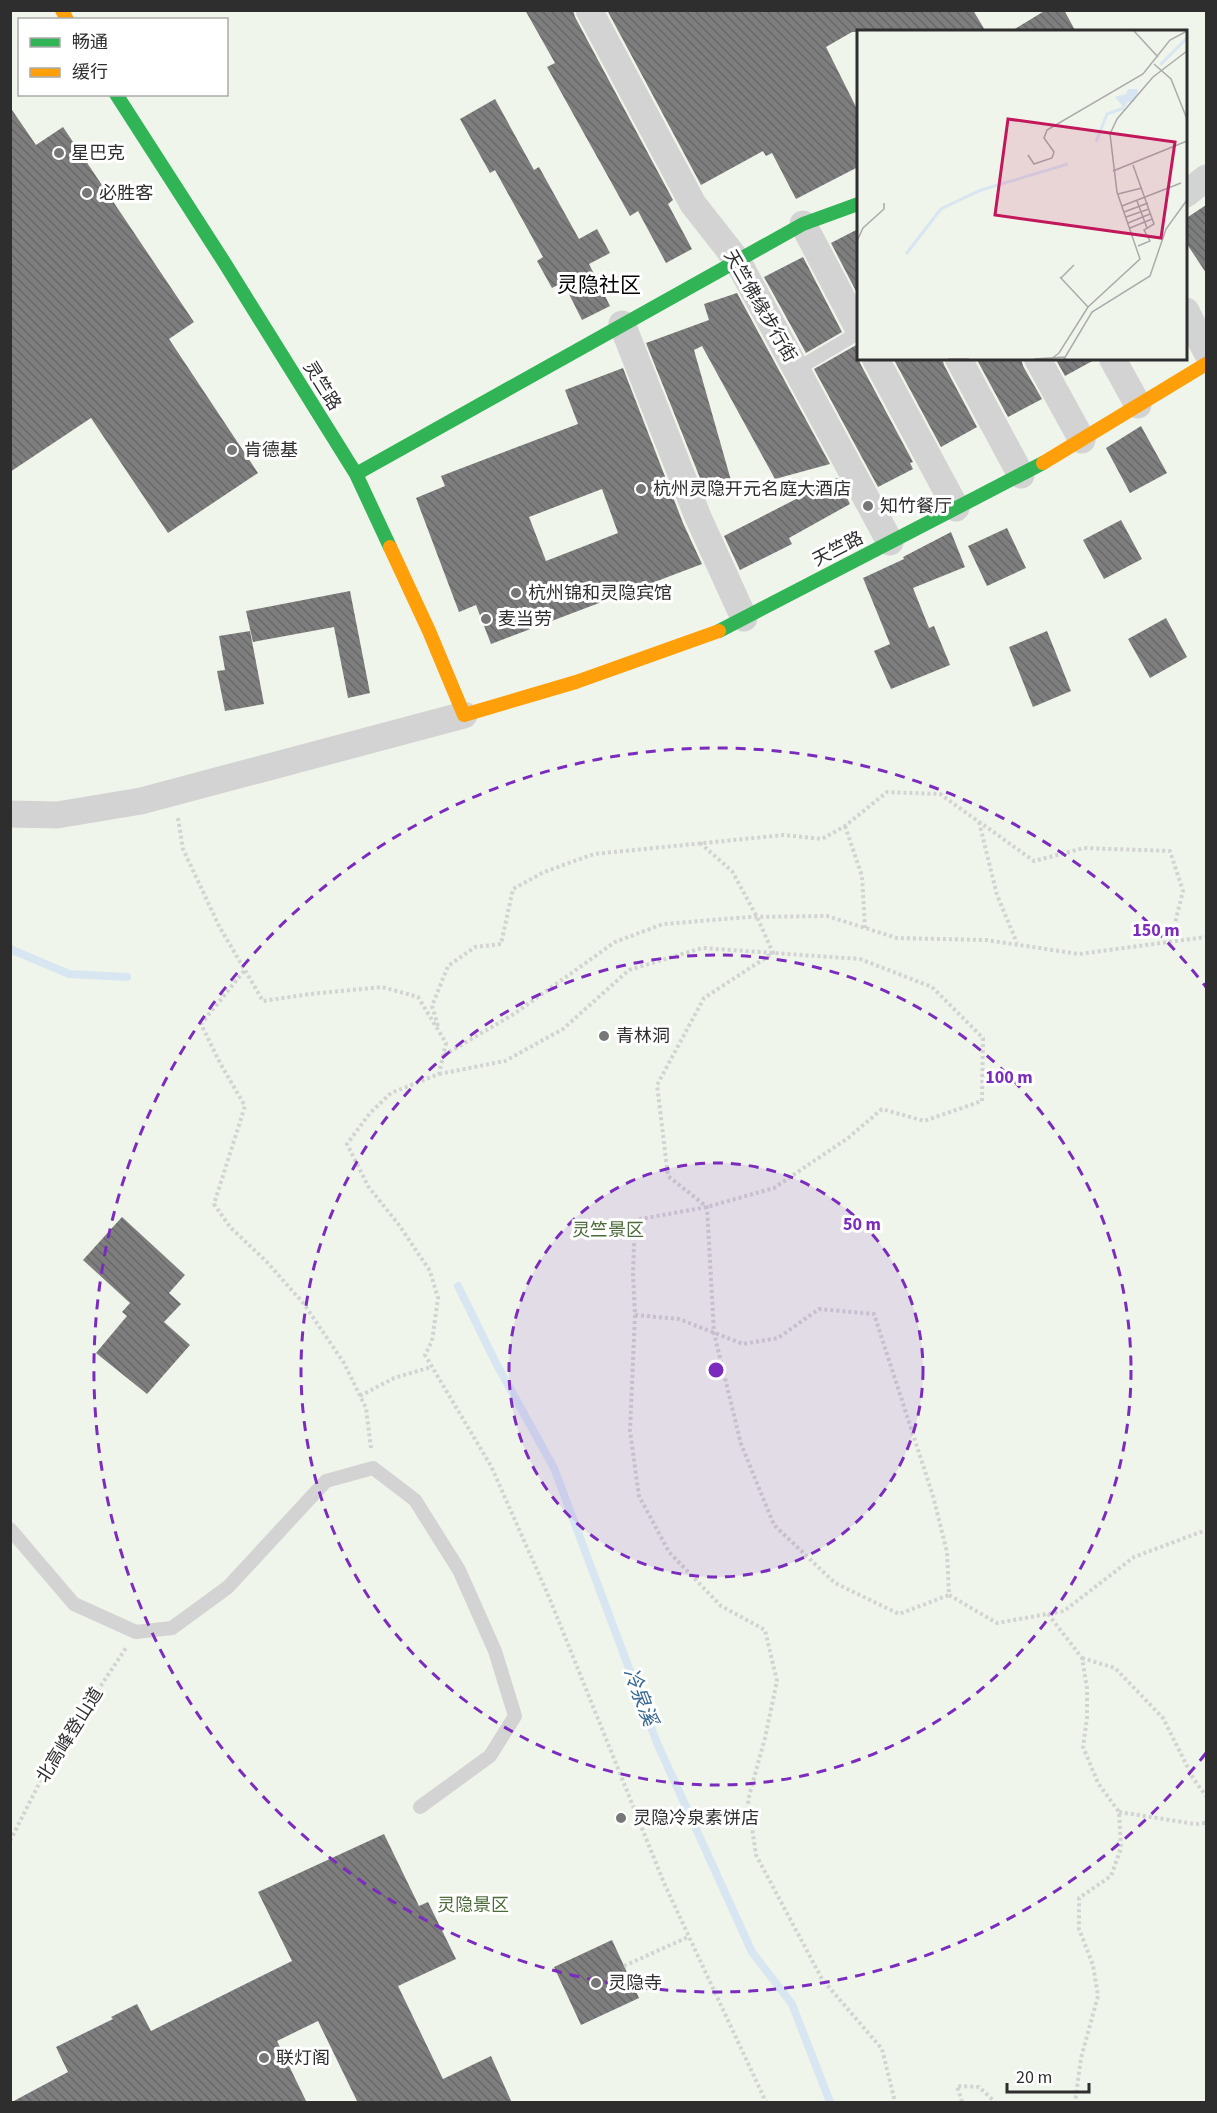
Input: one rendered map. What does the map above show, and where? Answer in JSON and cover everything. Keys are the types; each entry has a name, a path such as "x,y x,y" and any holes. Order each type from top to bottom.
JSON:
{"street":[{"name":"天竺佛缘步行街","path":"588,10 693,204 737,260 890,542"},
{"name":"灵竺路","path":"117,96 356,474 429,631 464,716"},
{"path":"1187,192 1206,178"},
{"path":"356,474 737,260 803,225 857,204"},
{"path":"803,225 857,326"},
{"path":"1187,315 1206,351"},
{"path":"622,324 698,517 744,618"},
{"path":"876,360 956,508"},
{"path":"959,360 1021,475"},
{"path":"1038,360 1082,440"},
{"path":"1113,360 1138,405"},
{"name":"天竺路","path":"464,716 576,682 719,631 1021,475 1206,364"},
{"path":"10,814 57,815 174,794 464,716"}],"lane":[{"path":"797,369 857,334"},
{"path":"10,1530 74,1604 136,1632 172,1628 228,1587 326,1481 373,1468 415,1500 459,1570 495,1651 515,1716 490,1756 420,1807"}],"path":[{"path":"440,1032 432,1006 448,966 476,947 501,944 513,889 544,872 594,854 784,835 822,839 845,826 887,792 940,794 1034,861 1084,848 1170,851 1183,891 1170,943"},
{"path":"174,794 183,849 219,926 263,1001 310,993 382,987 418,997 446,1042 440,1074"},
{"path":"979,822 998,895 1017,944"},
{"path":"845,826 862,876 865,928"},
{"path":"700,843 732,871 757,916 773,953"},
{"path":"443,1056 514,1014 615,942 663,924 757,916 827,916 897,938 987,940 1079,954 1206,937"},
{"path":"766,2103 664,1883 549,1597 491,1466 425,1355 432,1341 438,1298 430,1271 399,1225 368,1186 347,1144 370,1113 391,1093 440,1074 505,1061 563,1029 629,970 702,948 860,959 932,987 983,1038 982,1101 924,1121 882,1109 848,1138 774,1188 706,1207 635,1220 633,1273 635,1315 630,1431 639,1496 669,1552 721,1606 765,1630 777,1681 765,1738 748,1800 756,1855 822,1979 882,2049 895,2103"},
{"path":"773,953 704,998 657,1084 668,1176 706,1207 714,1333 741,1444 774,1525 835,1583 899,1614 949,1595"},
{"path":"244,970 201,1024 245,1106 214,1204 230,1227 266,1261 304,1304 344,1363 366,1408 373,1468"},
{"path":"635,1315 679,1319 743,1344 778,1338 819,1309 874,1314 933,1496 947,1552 949,1595"},
{"path":"360,1396 394,1378 431,1367"},
{"path":"949,1595 997,1623 1064,1611 1134,1557 1206,1530"},
{"path":"1048,1614 1082,1659 1088,1688 1083,1747 1098,1783 1119,1812 1121,1848 1111,1876 1079,1898 1079,1929 1094,1965 1098,1996 1081,2058 1074,2103"},
{"name":"北高峰登山道","path":"10,1841 50,1762 136,1632"},
{"path":"1082,1659 1115,1668 1163,1718 1193,1778 1206,1796"},
{"path":"1119,1812 1195,1824 1206,1823"},
{"path":"624,1966 688,1937"},
{"path":"962,2103 957,2086 979,2086 995,2103"}],"green space":[{"name":"灵竺景区","path":"11,11 1206,11 1206,2102 11,2102"}],"building":[{"path":"525,10 573,10 673,200 668,204 692,249 666,263 638,211 630,216 547,67 555,63"},
{"path":"607,10 973,10 985,30 857,30 826,47 857,109 857,168 796,199 772,153 766,156 763,151 701,185"},
{"path":"1046,10 1064,10 1075,30 1013,30"},
{"path":"495,99 534,170 539,167 579,239 597,229 610,253 589,264 610,306 582,320 563,282 552,288 537,261 543,257 495,170 490,173 460,119"},
{"path":"10,107 36,145 63,127 194,322 169,339 258,473 168,533 91,418 10,472"},
{"path":"1206,205 1206,273 1187,244 1187,218"},
{"path":"857,230 857,293 831,243"},
{"path":"803,257 842,332 806,353 764,277"},
{"path":"737,293 830,464 775,479 702,346 694,350 734,491 708,498 646,343 709,320 704,304"},
{"path":"857,345 857,360 913,462 910,463 913,469 878,487 814,369"},
{"path":"894,360 943,360 977,427 941,447"},
{"path":"977,360 1022,360 1042,399 1008,417"},
{"path":"1056,360 1094,360 1065,376"},
{"path":"623,368 683,523 702,564 491,644 476,605 459,612 416,498 445,486 441,476 578,424 565,390","holes":["602,489 618,533 546,561 529,517"]},
{"path":"1141,426 1167,473 1130,493 1106,448"},
{"path":"837,478 850,504 789,538 792,544 740,570 724,536"},
{"path":"1121,520 1142,559 1104,579 1083,540"},
{"path":"1007,528 1026,568 987,586 968,546"},
{"path":"951,532 965,567 913,588 929,628 934,626 950,665 891,689 874,651 890,644 863,578 904,559 903,557"},
{"path":"350,591 370,693 348,698 334,627 253,642 246,611"},
{"path":"1166,618 1187,657 1150,678 1128,639"},
{"path":"250,631 264,704 225,711 217,671 225,670 219,636"},
{"path":"1047,631 1071,691 1033,707 1009,647"},
{"path":"122,1217 185,1275 169,1293 181,1304 164,1322 190,1345 147,1394 96,1353 127,1316 122,1312 130,1303 83,1260"},
{"path":"384,1834 419,1906 428,1902 456,1959 398,1986 443,2079 491,2056 512,2103 358,2103 318,2021 277,2041 307,2103 10,2103 68,2072 56,2047 113,2019 111,2017 137,2004 151,2031 292,1961 258,1892"},
{"name":"灵隐寺","path":"612,1940 639,1998 581,2025 554,1967"}],"waterway":[{"path":"10,949 69,974 127,977"},
{"name":"冷泉溪","path":"458,1286 497,1365 554,1468 657,1743 752,1952 792,2004 830,2102"}],"traffic: fast":[{"path":"117,96 356,474 390,547"},
{"path":"356,474 803,224 857,204"},
{"path":"719,631 1043,463"}],"traffic: slow":[{"path":"62,10 66,18"},
{"path":"1043,463 1206,364"},
{"path":"390,547 429,631 464,715 576,682 719,631"}],"place":[{"name":"星巴克","path":"59,153"},
{"name":"必胜客","path":"87,193"},
{"name":"肯德基","path":"232,450"},
{"name":"杭州灵隐开元名庭大酒店","path":"641,489"},
{"name":"知竹餐厅","path":"868,506"},
{"name":"杭州锦和灵隐宾馆","path":"516,593"},
{"name":"麦当劳","path":"486,619"},
{"name":"青林洞","path":"604,1036"},
{"name":"灵隐冷泉素饼店","path":"621,1818"},
{"name":"灵隐寺","path":"596,1983"},
{"name":"联灯阁","path":"264,2058"}],"district":[{"name":"灵隐社区","path":"599,285"}],"park label":[{"name":"灵隐景区","path":"473,1905"}]}
